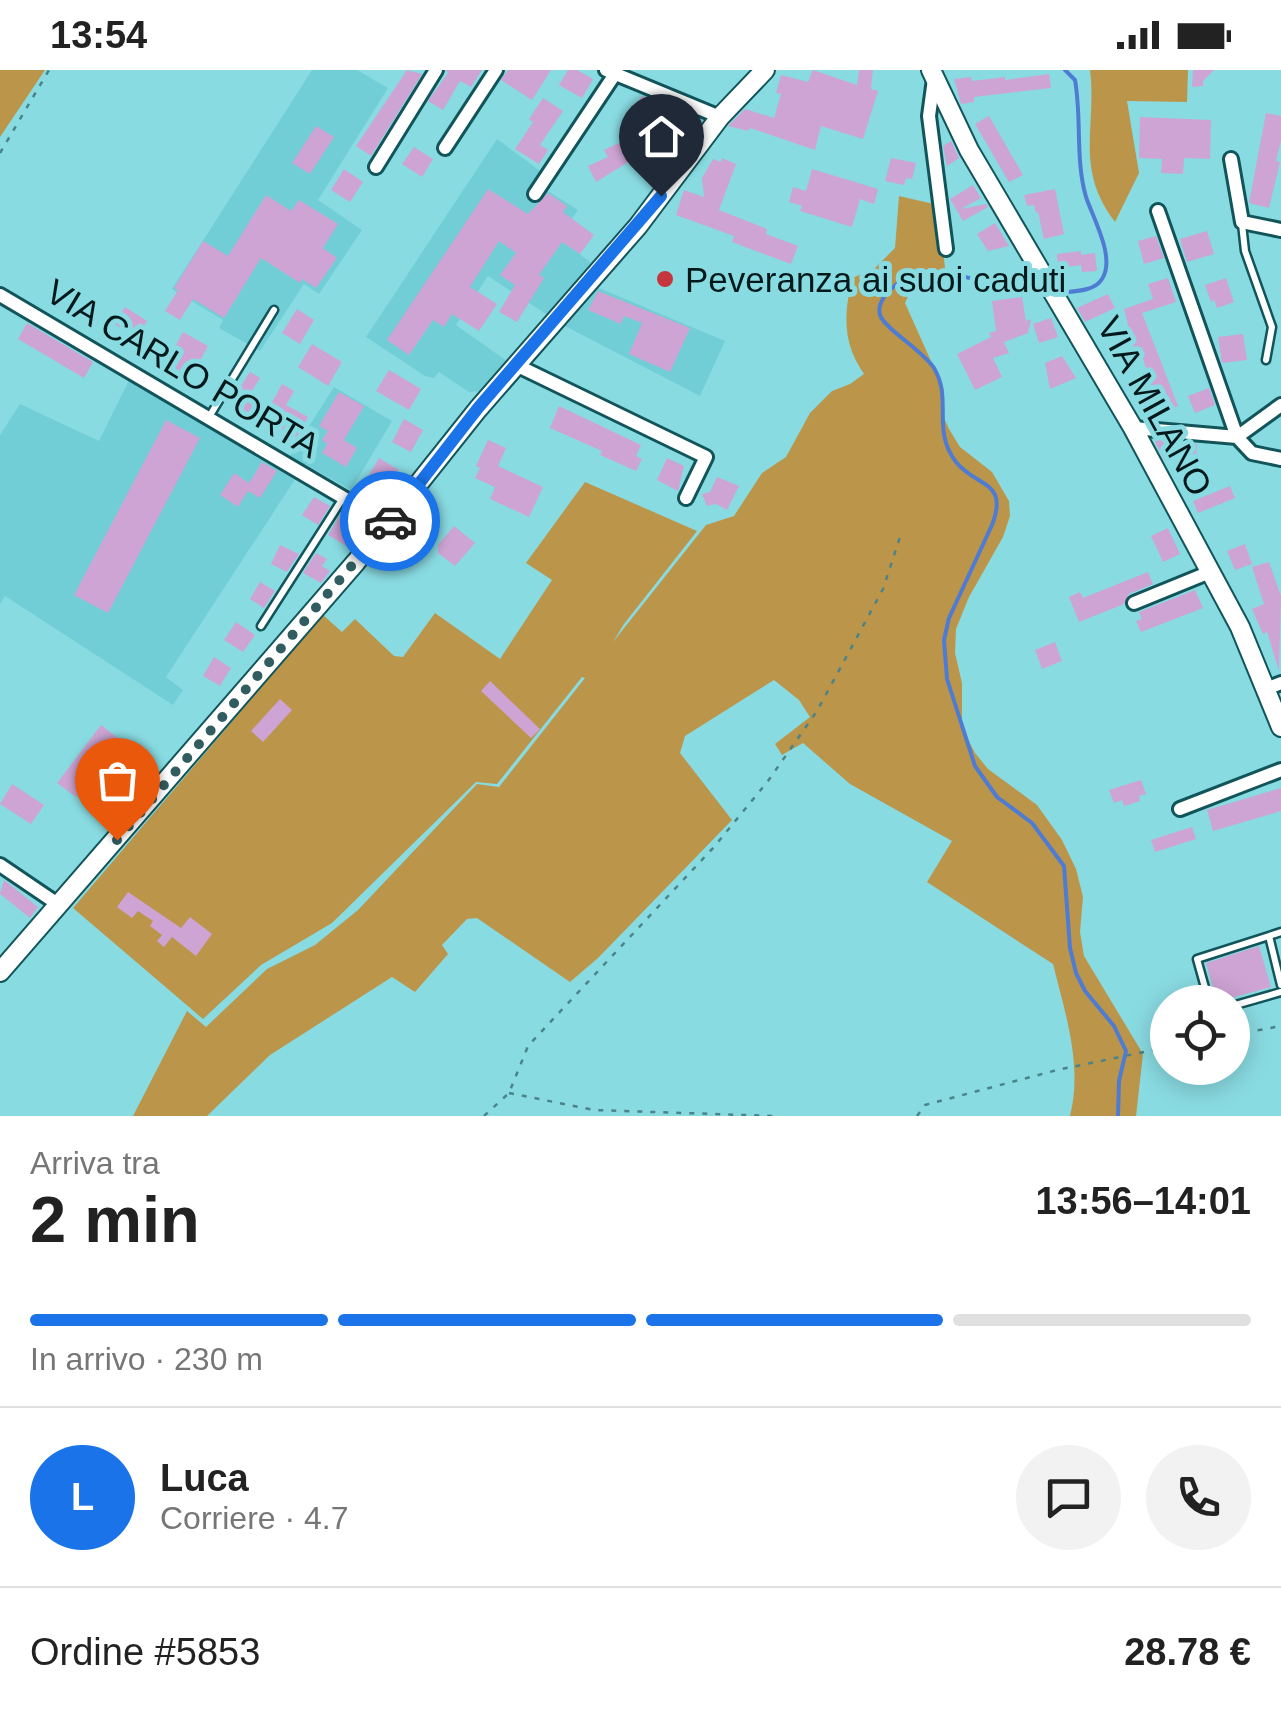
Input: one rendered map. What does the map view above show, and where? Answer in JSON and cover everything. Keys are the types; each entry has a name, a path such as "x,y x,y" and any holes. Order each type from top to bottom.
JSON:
{"street":[{"path":"376,167 436,70"},
{"path":"444,148 496,70"},
{"path":"0,972 388,524 516,365 638,226 720,117 765,70"},
{"path":"534,194 610,72 720,117"},
{"path":"936,73 929,116 946,249"},
{"name":"VIA MILANO","path":"936,73 969,150 1133,428 1274,686 1281,727"},
{"path":"1231,158 1242,222 1281,230"},
{"path":"1158,211 1237,438 1252,453 1281,459"},
{"name":"VIA CARLO PORTA","path":"0,295 388,524"},
{"path":"516,365 706,458 686,498"},
{"path":"1133,428 1237,438 1281,405"},
{"path":"1134,603 1210,572"},
{"path":"1180,809 1281,770"},
{"path":"0,864 59,905"}],"lane":[{"path":"1242,222 1244,251 1272,327 1266,360"},
{"path":"208,418 274,310"},
{"path":"261,626 343,498"},
{"path":"1204,985 1196,959 1281,932"},
{"path":"1250,999 1281,988 1269,936"}],"path":[{"path":"0,152 49,70"},
{"path":"484,1116 509,1093 528,1046 714,847 768,780 817,711 883,589 900,537"},
{"path":"1250,1032 1281,1026"},
{"path":"917,1116 925,1105 1150,1051"},
{"path":"509,1093 594,1110 774,1116"}],"shaded area":[{"path":"0,70 45,70 0,137"},
{"path":"312,70 357,70 388,88 318,200 362,230 319,294 304,284 260,351 219,328 223,320 172,289"},
{"path":"1090,70 1188,70 1187,102 1127,101 1139,173 1115,222 1102,202 1091,165"},
{"path":"497,139 543,173 535,183 578,210 558,238 593,264 580,280 725,341 700,396 561,324 488,276 456,325 507,361 481,391 469,392 439,372 434,378 425,376 366,337"},
{"path":"899,196 938,205 947,286 912,288 905,303 944,390 944,418 949,429 960,447 992,472 1009,501 1010,516 1003,537 956,629 962,728 988,769 1037,805 1062,840 1076,869 1083,897 1080,932 1084,956 1143,1054 1136,1116 1070,1116 1075,1078 1073,1058 1053,964 927,882 952,841 850,784 803,743 782,755 775,744 810,717 799,700 774,680 685,736 680,753 732,820 570,982 477,918 467,919 442,945 448,954 415,992 392,977 270,1055 207,1116 133,1116 187,1011 206,1027 267,969 315,945 358,910 477,784 499,787 585,678 497,784 476,782 332,923 261,965 203,1019 73,908 323,615 342,632 355,619 394,656 403,657 435,613 500,659 552,580 526,563 585,482 697,531 613,642 706,525 734,516 762,473 786,457 810,413 832,391 864,374 848,339 849,291 852,278 874,269 895,248"},
{"path":"130,378 283,467 334,387 392,421 351,490 305,464 166,677 183,690 173,705 5,596 0,604 0,435 20,404 99,441"}],"building":[{"path":"407,70 422,74 371,156 356,146"},
{"path":"446,70 482,70 471,87 460,81 443,110 428,101 448,73"},
{"path":"508,70 551,70 532,100 501,80"},
{"path":"568,70 577,70 593,79 582,98 559,85"},
{"path":"813,70 857,85 859,70 873,70 871,89 878,91 863,139 821,126 815,150 750,128 748,131 728,126 745,109 774,118 781,94 776,93 781,75 808,82"},
{"path":"1193,70 1214,70 1203,86 1192,87"},
{"path":"1049,74 1051,88 974,97 974,102 961,104 954,79 1005,80"},
{"path":"642,96 696,122 685,140 675,134 679,127 638,102"},
{"path":"543,98 563,111 540,145 548,150 539,164 515,149"},
{"path":"1266,113 1281,116 1276,161 1280,162 1269,208 1249,203"},
{"path":"989,116 1023,175 1009,182 975,124"},
{"path":"1140,117 1211,120 1210,159 1184,158 1183,174 1161,173 1162,159 1139,158"},
{"path":"316,126 334,137 310,174 292,163"},
{"path":"951,141 959,158 947,166 943,146"},
{"path":"621,142 630,161 596,182 588,166 608,157 604,150"},
{"path":"414,147 433,159 422,177 402,164"},
{"path":"722,158 736,164 719,210 798,246 791,264 732,242 734,236 676,215 684,190 704,197 702,178 713,159 721,162"},
{"path":"891,158 916,163 912,179 906,178 904,185 885,181"},
{"path":"344,169 363,182 350,202 331,190"},
{"path":"812,169 878,189 874,204 860,199 852,227 800,211 802,206 789,202 793,187 806,191"},
{"path":"973,185 981,198 961,209 986,204 988,207 963,221 950,199"},
{"path":"488,189 528,214 548,193 567,206 563,212 594,235 580,254 562,242 539,275 544,278 517,322 499,312 515,285 500,275 516,253 499,241 470,287 497,304 479,331 452,314 444,327 433,320 409,355 387,340"},
{"path":"1055,189 1064,234 1044,239 1038,212 1034,205 1027,206 1024,195"},
{"path":"266,195 291,211 299,200 338,224 323,248 337,258 316,288 302,279 300,283 261,258 224,318 193,299 180,320 165,311 178,290 174,288 203,241 228,256"},
{"path":"995,223 1009,246 988,251 977,234"},
{"path":"1207,231 1214,254 1187,262 1180,239"},
{"path":"1156,236 1164,258 1144,264 1138,241"},
{"path":"1081,251 1081,255 1095,253 1097,271 1082,272 1081,265 1058,268 1057,254"},
{"path":"1168,278 1176,302 1142,313 1178,406 1163,412 1158,400 1141,406 1132,382 1149,376 1139,348 1134,349 1124,309 1153,299 1148,284"},
{"path":"1226,278 1234,302 1217,308 1205,285"},
{"path":"598,291 690,328 670,372 629,354 642,323 624,316 621,324 588,310"},
{"path":"1108,294 1115,308 1085,322 1077,308"},
{"path":"1022,297 1026,321 1031,319 1028,333 1004,342 1009,353 993,358 1002,377 975,390 957,354 996,331 992,301"},
{"path":"125,307 147,321 137,338 114,324"},
{"path":"297,309 314,320 300,344 282,333"},
{"path":"1051,318 1058,337 1039,343 1033,324"},
{"path":"27,323 93,362 84,378 18,339"},
{"path":"183,332 208,346 191,377 166,363"},
{"path":"1243,334 1247,360 1222,363 1218,337"},
{"path":"312,344 342,362 328,386 298,367"},
{"path":"1062,356 1076,378 1050,389 1045,363"},
{"path":"389,370 421,389 409,410 376,391"},
{"path":"250,372 260,378 250,394 270,406 282,384 294,391 286,405 308,417 297,438 253,411 249,417 234,408 237,403 232,400"},
{"path":"1209,388 1215,405 1195,413 1188,396"},
{"path":"339,392 364,406 344,440 357,448 346,467 322,453 327,444 322,440 328,431 319,426"},
{"path":"559,406 641,445 636,456 642,459 636,471 550,428"},
{"path":"404,419 423,430 411,452 392,442"},
{"path":"166,420 200,438 108,613 74,595"},
{"path":"488,440 506,448 498,466 543,487 529,517 490,499 495,487 475,478"},
{"path":"1155,442 1197,444 1196,456 1179,453 1165,461"},
{"path":"379,458 399,470 378,496 362,487"},
{"path":"667,458 684,466 678,491 657,480"},
{"path":"262,462 277,471 260,498 248,491 238,507 220,495 234,473 249,483"},
{"path":"717,477 739,486 727,510 716,504 707,506 702,494 710,492"},
{"path":"1230,486 1235,498 1198,513 1193,501"},
{"path":"314,497 330,506 318,525 302,515"},
{"path":"342,512 362,525 348,547 328,535"},
{"path":"454,526 475,543 455,566 438,553 438,545"},
{"path":"1168,528 1180,554 1163,562 1151,536"},
{"path":"1245,544 1252,564 1235,570 1227,551"},
{"path":"280,545 299,554 287,572 271,564"},
{"path":"316,553 327,559 322,566 330,571 321,583 303,573"},
{"path":"1269,562 1281,596 1279,671 1267,632 1263,634 1252,609 1264,604 1252,567"},
{"path":"1148,572 1153,584 1129,594 1124,604 1079,622 1069,597 1080,592 1083,598"},
{"path":"260,582 275,591 264,608 250,599"},
{"path":"1195,590 1203,608 1141,632 1136,621 1142,619 1139,612"},
{"path":"236,622 255,635 243,652 224,640"},
{"path":"1055,642 1062,661 1042,669 1035,650"},
{"path":"214,657 231,668 220,686 203,676"},
{"path":"490,681 540,729 531,738 481,691"},
{"path":"280,699 292,710 263,742 251,731"},
{"path":"101,725 131,748 113,772 102,764 76,797 57,783"},
{"path":"1141,780 1146,794 1139,796 1140,801 1124,806 1122,800 1114,803 1109,790"},
{"path":"12,784 44,805 31,824 0,804"},
{"path":"1281,788 1281,811 1213,831 1207,810"},
{"path":"1192,827 1196,839 1155,852 1151,840"},
{"path":"4,880 38,907 30,918 0,894"},
{"path":"128,892 181,928 190,917 212,934 196,956 172,937 164,947 157,941 162,935 150,926 153,921 138,911 132,918 117,907"},
{"path":"1259,946 1271,987 1250,993 1250,985 1212,985 1206,963"}],"waterway":[{"path":"1059,293 1094,286 1106,270 1102,238 1083,183 1075,80 1065,70"},
{"path":"1045,294 946,273 921,273 886,294 879,312 883,321 934,368 942,392 943,426 949,450 964,470 994,492 996,510 992,525 949,618 944,640 947,679 975,766 997,797 1032,823 1064,866 1070,948 1076,973 1085,991 1114,1026 1126,1051 1119,1081 1118,1116"}],"way so far":[{"path":"117,840 390,521"}],"place":[{"name":"Peveranza ai suoi caduti","path":"665,279"}],"route":[{"path":"390,521 478,408 661,196"}]}
